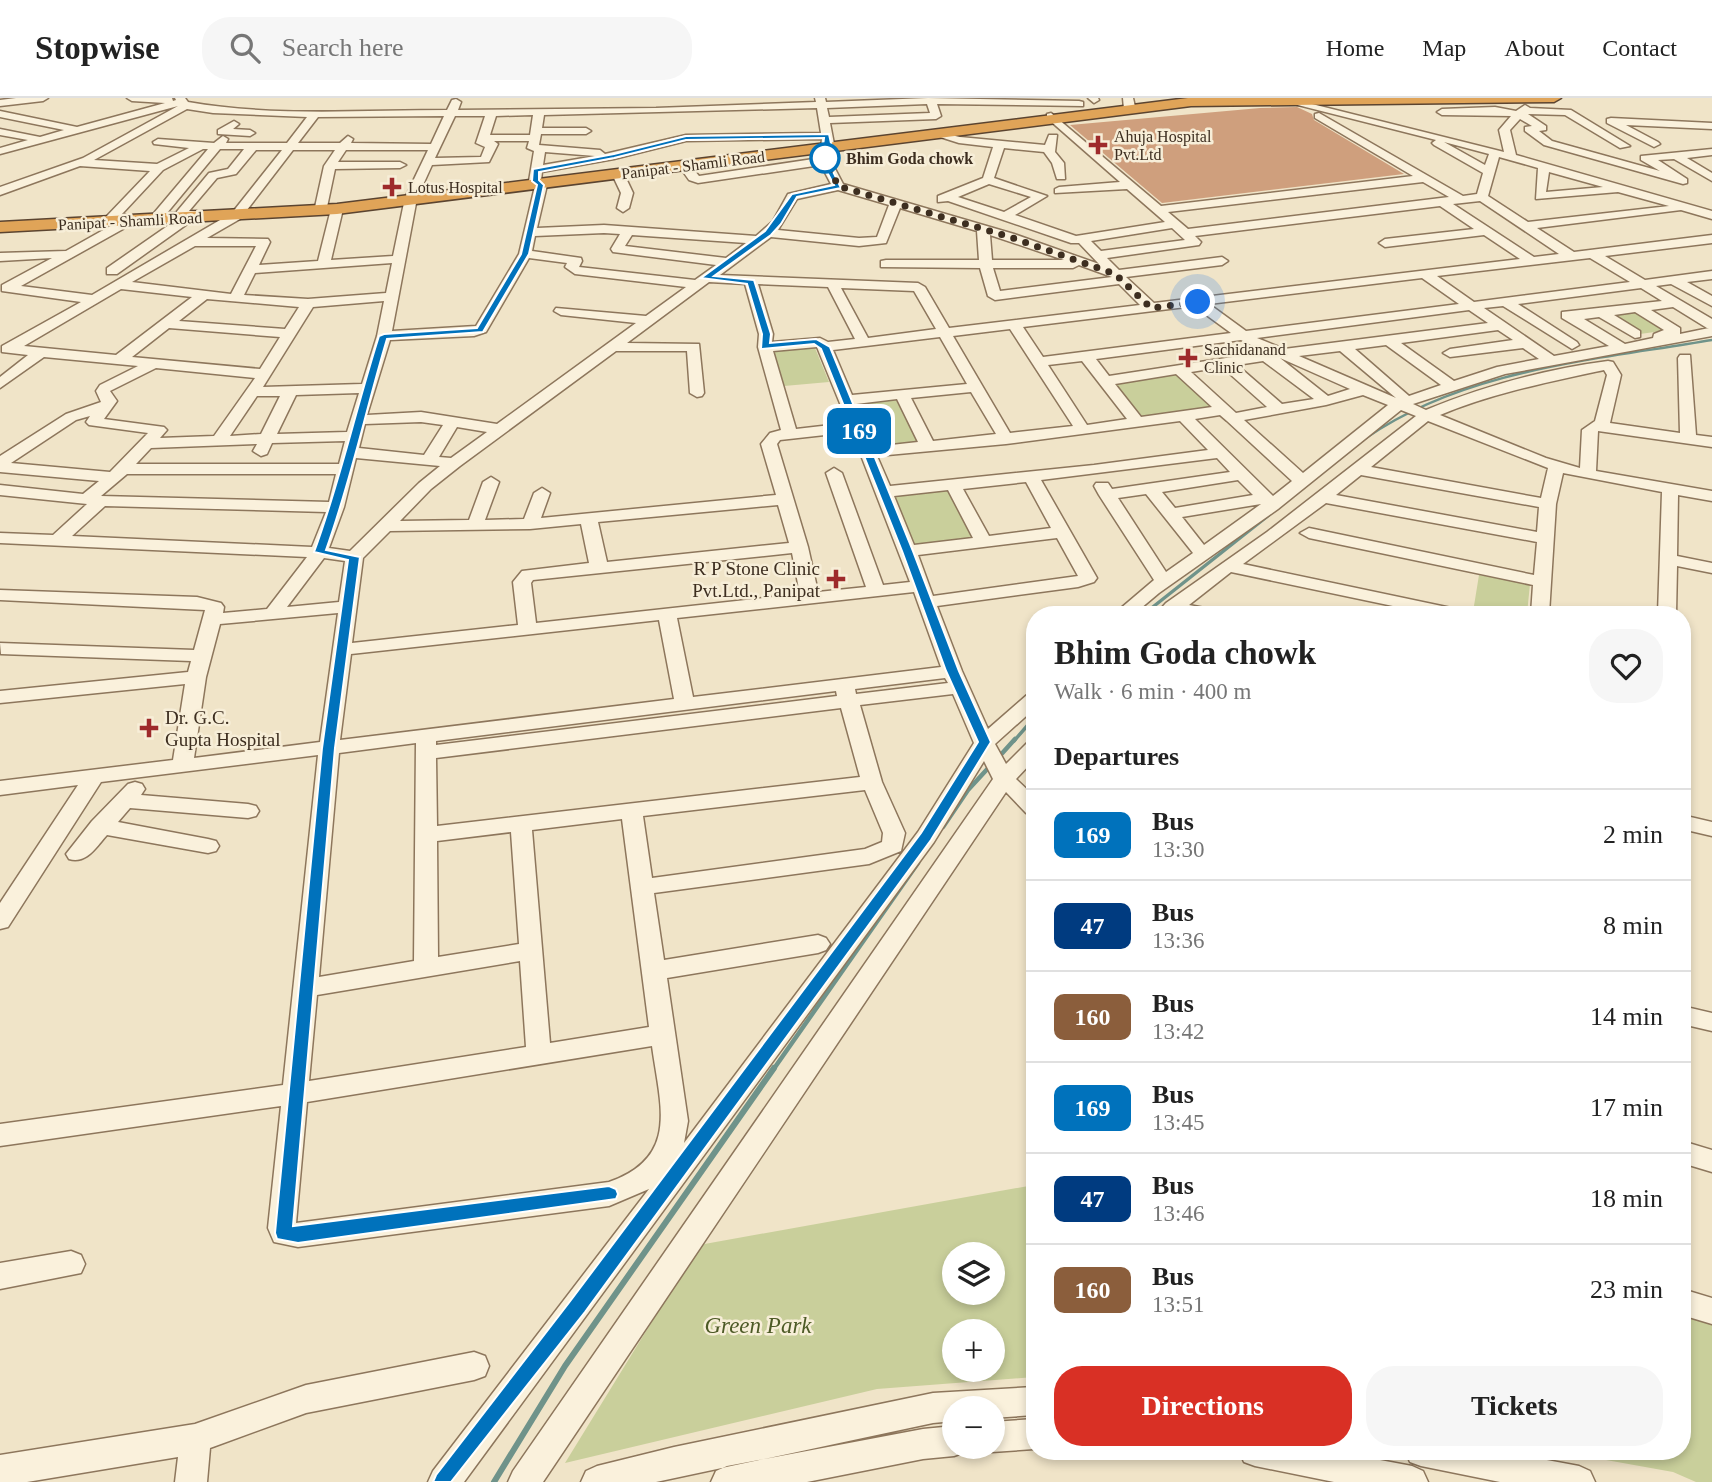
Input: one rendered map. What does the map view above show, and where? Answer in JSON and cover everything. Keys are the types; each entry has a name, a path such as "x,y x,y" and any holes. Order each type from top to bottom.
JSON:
{"highway":[{"name":"Panipat - Shamli Road","path":"0,225 238,214 411,200 537,179 1056,121 1129,105 1214,98"},
{"name":"Panipat - Shamli Road","path":"1129,105 1356,99 1521,107 1554,98"},
{"name":"Panipat - Shamli Road","path":"537,179 618,174 1056,121"},
{"name":"Panipat - Shamli Road","path":"119,219 187,216"}],"street":[{"path":"0,110 21,100 43,98"},
{"path":"132,98 181,102 213,110 315,114 656,111 704,108 736,112 759,106 822,101 887,103 996,100 1079,104"},
{"path":"0,151 195,98"},
{"path":"272,615 319,552 336,507 358,419 384,336 411,200 458,98"},
{"path":"427,162 485,160 492,145 482,143 493,98"},
{"path":"689,98 704,108"},
{"path":"1277,99 1495,151 1712,215"},
{"path":"822,101 829,179"},
{"path":"824,120 894,120 935,116 931,101"},
{"path":"3,193 109,149 169,118 181,102"},
{"path":"887,103 894,120"},
{"path":"759,106 764,122"},
{"path":"1304,107 1462,200"},
{"path":"1521,107 1542,128 1529,129 1543,140 1604,161 1683,181 1647,158"},
{"path":"1511,156 1504,130 1521,107"},
{"path":"1442,112 1521,107 1542,113 1561,124"},
{"path":"0,110 79,131"},
{"path":"384,336 480,330 525,254 532,232 539,111"},
{"path":"656,111 659,123"},
{"path":"1567,112 1624,146"},
{"path":"1542,113 1588,114 1611,121 1654,144"},
{"path":"1664,113 1712,116"},
{"path":"5,349 120,285 238,214 315,114"},
{"path":"1056,121 1049,149 1061,177"},
{"path":"886,264 986,265 1093,260 1196,241 1127,185 1056,121"},
{"path":"1611,121 1712,126"},
{"path":"1678,124 1712,142"},
{"path":"158,216 231,128 265,133"},
{"path":"484,138 537,139 586,131"},
{"path":"1631,131 1672,139 1708,152"},
{"path":"0,132 44,140"},
{"path":"1422,132 1488,171"},
{"path":"1572,151 1654,144 1694,133"},
{"path":"324,264 330,166 343,146 344,134 372,134"},
{"path":"368,165 382,146 387,135 385,134"},
{"path":"942,134 955,139 1049,149"},
{"path":"172,135 154,144 434,147"},
{"path":"1543,140 1605,135"},
{"path":"537,179 686,138 827,147"},
{"path":"537,139 572,149 614,156"},
{"path":"988,180 1000,144"},
{"path":"4,288 72,254 119,226 119,219 159,169 202,146"},
{"path":"112,271 187,216 213,175 232,172 253,146"},
{"path":"109,149 127,150"},
{"path":"1482,197 1495,151"},
{"path":"1572,173 1604,161 1708,152"},
{"path":"1677,156 1708,173"},
{"path":"79,163 159,169"},
{"path":"330,166 400,165"},
{"path":"1542,196 1539,194 1544,165"},
{"path":"618,174 626,193 623,208"},
{"path":"1157,210 1428,178"},
{"path":"631,810 675,1111 669,1151 656,1168 634,1185 609,1194 289,1236 284,1233 282,1228 329,748 354,557 425,486 498,429 762,237 778,223 794,195 829,179 914,210 1050,251 1093,260 1119,277 1151,308"},
{"path":"914,210 988,180 1041,196 1005,216"},
{"path":"1059,191 1127,185"},
{"path":"949,220 1019,188"},
{"path":"1564,222 1530,201 1542,196 1622,189"},
{"path":"948,197 977,208 1077,235 1175,224"},
{"path":"1186,233 1482,197 1571,256"},
{"path":"1223,202 1272,240"},
{"path":"1443,202 1532,261"},
{"path":"532,232 629,230 859,242 882,240 895,204"},
{"path":"1393,208 1436,237"},
{"path":"1525,226 1686,208"},
{"path":"1018,210 1077,235 1093,260"},
{"path":"983,229 986,265 990,285 996,296 1222,261"},
{"path":"629,230 617,249 726,262"},
{"path":"1385,243 1487,231"},
{"path":"1050,251 1077,235"},
{"path":"825,347 1712,239"},
{"path":"193,242 264,242 235,299"},
{"path":"0,257 72,254"},
{"path":"525,254 575,260 571,267 575,270 701,281 918,287 1006,439"},
{"path":"1593,254 1712,326"},
{"path":"250,269 399,259"},
{"path":"1425,274 1552,361"},
{"path":"1040,362 1537,296 1710,277"},
{"path":"1673,280 1712,302"},
{"path":"751,282 766,334 765,347 790,433"},
{"path":"832,283 863,342"},
{"path":"120,285 235,299 308,303 390,297"},
{"path":"4,288 92,299"},
{"path":"118,361 205,294"},
{"path":"1537,296 1622,348"},
{"path":"1504,301 1572,345"},
{"path":"1198,302 1239,334 1364,390 1398,401 1556,466 1712,495"},
{"path":"218,442 254,392 308,303"},
{"path":"1570,317 1674,303"},
{"path":"1638,309 1675,331 1656,338 1651,343"},
{"path":"561,311 648,320"},
{"path":"1603,314 1635,334"},
{"path":"169,324 289,334"},
{"path":"1014,324 1083,430"},
{"path":"1107,381 1266,356 1499,326"},
{"path":"1133,606 1268,501 1301,480 1398,401 1482,376 1712,332"},
{"path":"1426,335 1482,376"},
{"path":"765,347 816,341 825,347 908,551 956,679 1001,774 1026,800"},
{"path":"1390,341 1449,384"},
{"path":"1450,353 1525,343"},
{"path":"1174,606 1273,536 1425,414 1513,385 1712,346"},
{"path":"610,347 694,347 698,393"},
{"path":"1344,347 1398,401"},
{"path":"5,349 263,374"},
{"path":"0,383 41,352"},
{"path":"1086,356 1138,423"},
{"path":"1266,356 1326,401"},
{"path":"1685,358 1688,438"},
{"path":"1225,362 1278,409"},
{"path":"0,465 71,417 103,406 110,401 103,391 105,388 153,364"},
{"path":"1602,425 1614,374 1608,365"},
{"path":"1180,370 1301,480"},
{"path":"846,400 977,387"},
{"path":"254,392 369,388"},
{"path":"868,452 1006,439 1184,416 1278,409 1326,401 1364,390"},
{"path":"254,469 265,440 290,391"},
{"path":"902,394 929,446"},
{"path":"57,541 149,443 157,429 94,422 103,406"},
{"path":"1184,416 1268,501"},
{"path":"358,419 421,417 498,429"},
{"path":"430,459 453,421"},
{"path":"1588,474 1590,430 1595,426 1712,442"},
{"path":"810,598 799,547 769,444 775,436 790,433 857,427"},
{"path":"149,443 354,436"},
{"path":"349,452 454,463"},
{"path":"883,492 1094,470 1219,453"},
{"path":"0,465 118,473 344,469"},
{"path":"1540,606 1548,504 1556,466"},
{"path":"1355,469 1548,504"},
{"path":"1094,470 1107,495 1163,581"},
{"path":"834,473 876,591"},
{"path":"1107,495 1241,475"},
{"path":"340,650 876,591 924,594 1086,580 1087,573 1031,477"},
{"path":"475,525 491,482"},
{"path":"953,485 984,542"},
{"path":"1667,606 1670,488"},
{"path":"1151,489 1202,553"},
{"path":"0,490 94,500 336,507"},
{"path":"530,524 541,493"},
{"path":"1321,497 1545,538"},
{"path":"386,526 530,524 785,499"},
{"path":"1171,514 1268,501"},
{"path":"589,520 599,567"},
{"path":"908,551 1062,532"},
{"path":"1308,533 1542,582"},
{"path":"0,538 319,552 354,557"},
{"path":"528,630 523,578 534,574 799,547"},
{"path":"1667,559 1712,568"},
{"path":"1228,566 1418,606"},
{"path":"0,595 205,603 215,607 196,677 182,766"},
{"path":"213,618 346,607"},
{"path":"667,614 685,704"},
{"path":"1,648 202,656"},
{"path":"0,697 196,677"},
{"path":"0,788 329,748 426,745 956,679"},
{"path":"426,745 685,704 846,692"},
{"path":"642,887 869,856 893,846 894,833 872,782 846,692"},
{"path":"443,1482 586,1295 926,836 986,745 1026,707"},
{"path":"426,745 426,969"},
{"path":"524,1482 1001,774 1026,754"},
{"path":"77,854 127,800 148,770"},
{"path":"0,920 10,893 94,776"},
{"path":"426,835 872,782"},
{"path":"127,800 248,811"},
{"path":"520,824 539,1056"},
{"path":"1691,824 1712,829"},
{"path":"100,827 208,846"},
{"path":"654,971 818,944"},
{"path":"305,988 531,951"},
{"path":"1691,1017 1712,1023"},
{"path":"0,1135 297,1093 662,1035"},
{"path":"1691,1155 1712,1161"},
{"path":"0,1276 71,1264"},
{"path":"1691,1305 1712,1311"},
{"path":"0,1471 195,1439 306,1399 474,1366"},
{"path":"597,1482 674,1462 933,1408 1026,1402"},
{"path":"1005,1436 1026,1435"},
{"path":"191,1482 195,1439"},
{"path":"727,1482 942,1442"},
{"path":"1301,1460 1412,1482"},
{"path":"1466,1460 1579,1482"}],"green space":[{"path":"1640,311 1669,330 1640,334 1611,315"},
{"path":"815,348 829,382 784,386 771,352"},
{"path":"1180,374 1213,408 1143,417 1113,383"},
{"path":"897,400 919,444 874,449 854,404"},
{"path":"949,490 973,540 915,546 893,496"},
{"path":"1479,575 1530,584 1528,606 1474,606"},
{"name":"Green Park","path":"1026,1186 1026,1378 1005,1379 1005,1319 942,1319 942,1382 969,1382 877,1389 565,1463 699,1245"},
{"path":"1691,1314 1712,1320 1712,1482 1696,1482 1673,1472 1606,1460 1691,1460"}],"building":[{"path":"1297,107 1404,174 1162,203 1070,125 1260,108"}],"waterway":[{"path":"1366,438 1405,415 1446,396 1489,382 1577,362 1712,340"},
{"path":"1154,606 1269,515"},
{"path":"1014,741 1026,727"},
{"path":"997,759 1015,739"},
{"path":"943,827 968,790 991,765"},
{"path":"773,1070 918,863"},
{"path":"494,1482 565,1366 774,1068"}],"bus line":[{"name":"169","path":"444,1482 578,1306 926,836 985,742 953,671 908,551 825,347 816,341 765,347 766,334 751,282 706,278 768,233 778,223 794,195 838,186 825,161 827,136 686,138 614,156 536,170 535,181 541,185 525,254 480,330 384,336 358,419 336,507 319,552 354,557 329,748 282,1228 284,1233 289,1236 298,1235 609,1194"}],"place":[{"name":"Ahuja Hospital Pvt.Ltd","path":"1098,145"},
{"name":"Bhim Goda chowk","path":"825,158"},
{"name":"Lotus Hospital","path":"392,187"},
{"name":"Sachidanand Clinic","path":"1188,358"},
{"name":"R P Stone Clinic Pvt.Ltd., Panipat","path":"836,579"},
{"name":"Dr. G.C. Gupta Hospital","path":"149,728"}],"route":[{"path":"825,158 838,186 1010,237 1115,274 1151,308 1198,302"}]}
